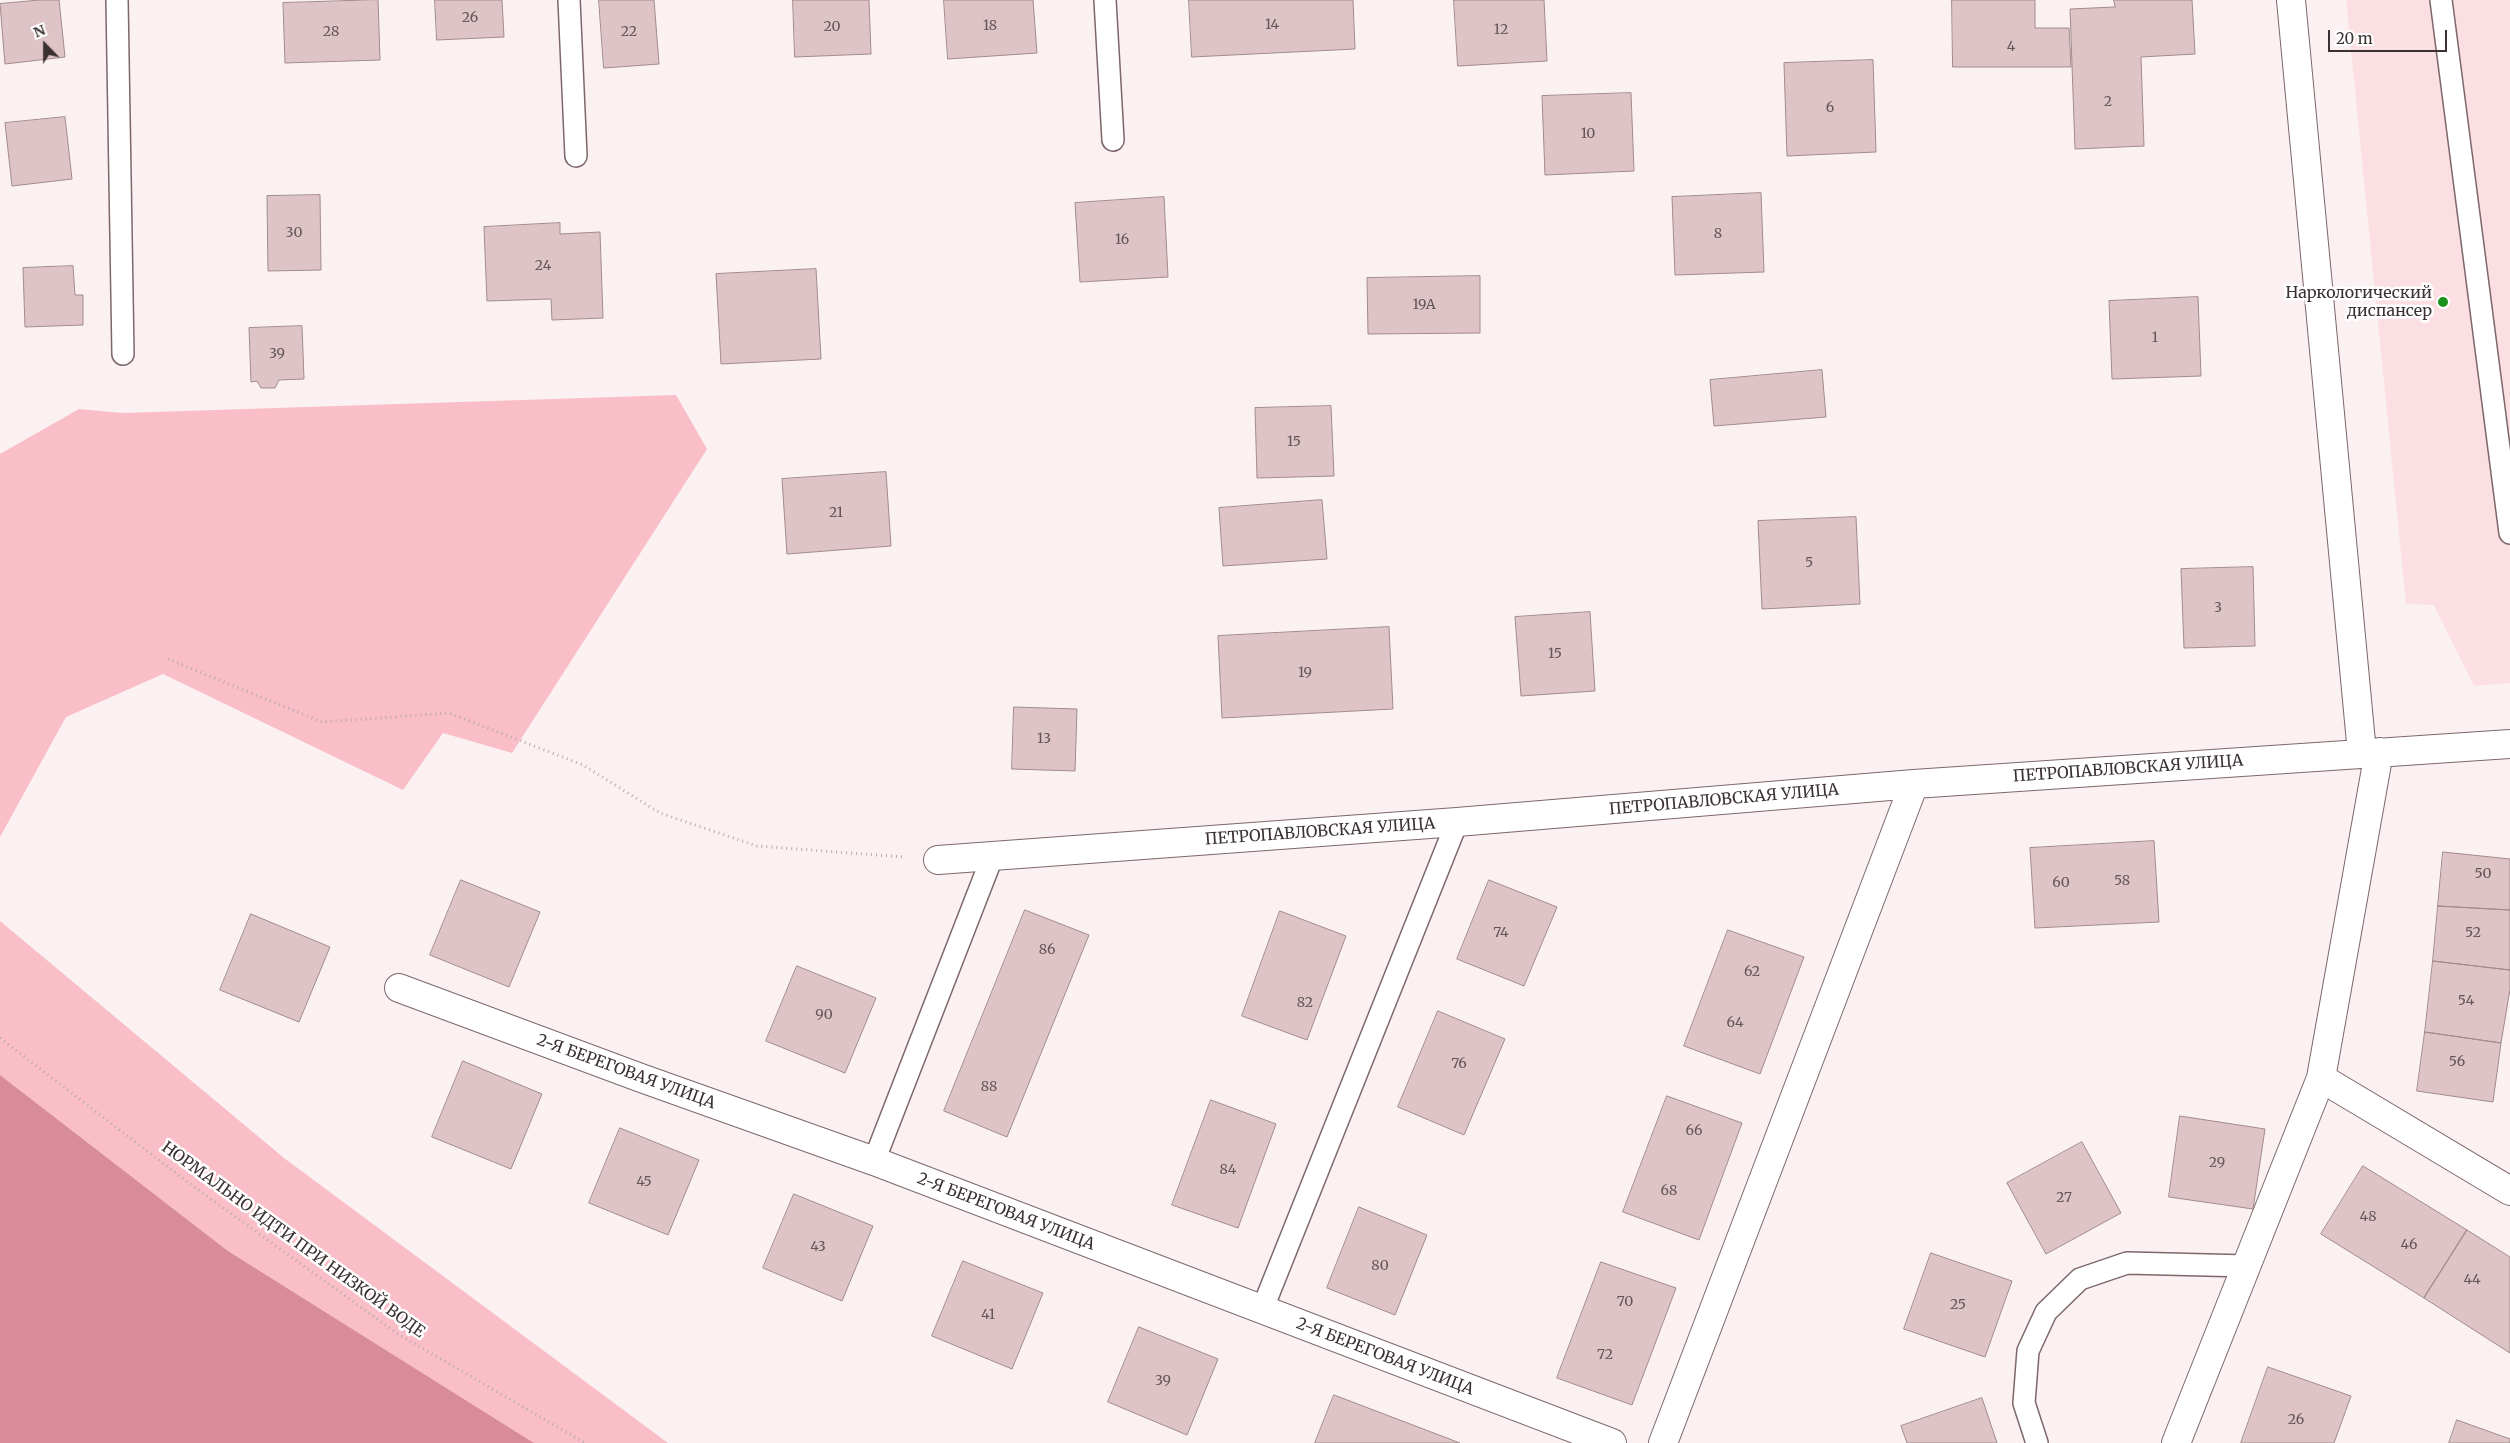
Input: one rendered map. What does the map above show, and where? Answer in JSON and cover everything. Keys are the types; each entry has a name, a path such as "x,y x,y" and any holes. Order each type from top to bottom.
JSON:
{"street":[{"path":"2176,1443 2321,1078 2371,752 2291,0"},
{"name":"ПЕТРОПАВЛОВСКАЯ УЛИЦА","path":"938,860 1457,822 1914,784 2510,744"},
{"path":"1664,1443 1914,784"},
{"name":"2-Я БЕРЕГОВАЯ УЛИЦА","path":"399,988 641,1078 874,1161 1612,1443"},
{"path":"2321,1078 2510,1191"}],"lane":[{"path":"116,0 123,354"},
{"path":"569,0 576,156"},
{"path":"1105,0 1113,140"},
{"path":"2441,0 2510,533"},
{"path":"1262,1310 1457,822"},
{"path":"874,1161 993,855"},
{"path":"2037,1443 2024,1403 2028,1351 2046,1312 2080,1279 2126,1263 2247,1266"}],"path":[{"path":"168,659 322,722 449,713 583,765 660,813 757,846 938,860"},
{"name":"НОРМАЛЬНО ИДТИ ПРИ НИЗКОЙ ВОДЕ","path":"0,1038 190,1184 398,1334 585,1443"}],"shaded area":[{"name":"Наркологический диспансер","path":"2346,0 2510,0 2510,683 2474,686 2434,605 2406,604"},
{"path":"676,395 707,449 512,753 443,733 403,790 163,674 66,717 0,837 0,454 79,409 122,413"},
{"path":"0,921 284,1158 668,1443 534,1443 228,1251 0,1075"},
{"path":"0,1075 228,1251 534,1443 0,1443"}],"building":[{"path":"59,0 65,57 5,64 0,4"},
{"path":"378,0 380,60 285,63 283,3"},
{"path":"435,0 502,0 504,37 437,40"},
{"path":"599,0 654,0 659,64 604,68"},
{"path":"793,0 869,0 871,54 795,57"},
{"path":"944,0 1033,0 1037,53 948,59"},
{"path":"1189,0 1353,0 1355,49 1192,57"},
{"path":"1454,0 1544,0 1547,61 1458,66"},
{"path":"1952,0 2035,0 2035,28 2069,28 2071,67 1953,67"},
{"path":"2114,0 2192,0 2195,54 2141,57 2144,146 2075,149 2070,9 2115,7"},
{"path":"1873,60 1876,152 1787,156 1784,63"},
{"path":"1631,93 1634,171 1545,175 1542,96"},
{"path":"65,117 72,179 12,186 5,123"},
{"path":"1761,193 1764,272 1675,275 1672,197"},
{"path":"320,195 321,270 268,271 267,196"},
{"path":"1164,197 1168,277 1080,282 1075,203"},
{"path":"560,223 560,234 600,232 603,318 552,320 551,299 487,301 484,227"},
{"path":"73,266 75,295 83,295 83,325 25,327 23,268"},
{"path":"816,269 821,359 721,364 716,274"},
{"path":"1480,276 1480,333 1368,334 1367,278"},
{"path":"2198,297 2201,376 2112,379 2109,301"},
{"path":"302,326 304,379 279,380 275,388 261,388 257,381 251,382 249,328"},
{"path":"1822,370 1826,417 1714,426 1710,380"},
{"path":"1331,406 1334,476 1257,478 1255,408"},
{"path":"886,472 891,546 787,554 782,479"},
{"path":"1322,500 1327,559 1223,566 1219,508"},
{"path":"1856,517 1860,604 1762,609 1758,521"},
{"path":"2253,567 2255,646 2184,648 2181,569"},
{"path":"1590,612 1595,691 1521,696 1515,617"},
{"path":"1389,627 1393,709 1222,718 1218,636"},
{"path":"1014,707 1077,709 1075,771 1012,769"},
{"path":"2154,841 2159,922 2035,928 2030,848"},
{"path":"2443,852 2510,859 2510,910 2438,906"},
{"path":"461,880 540,912 509,987 430,955"},
{"path":"1489,880 1557,907 1524,986 1457,959"},
{"path":"2438,906 2510,910 2510,970 2433,961"},
{"path":"1025,910 1089,935 1007,1137 944,1111"},
{"path":"1280,911 1346,936 1307,1040 1242,1016"},
{"path":"251,914 330,947 299,1022 220,990"},
{"path":"1728,930 1804,957 1760,1074 1684,1046"},
{"path":"2433,961 2510,970 2510,989 2501,1043 2425,1032"},
{"path":"797,966 876,998 845,1073 766,1041"},
{"path":"1438,1011 1505,1039 1464,1135 1398,1107"},
{"path":"2425,1032 2501,1043 2493,1102 2417,1091"},
{"path":"463,1061 542,1094 511,1169 432,1137"},
{"path":"1667,1096 1742,1123 1699,1240 1623,1212"},
{"path":"1211,1100 1276,1124 1238,1228 1172,1205"},
{"path":"2180,1116 2265,1129 2253,1209 2169,1197"},
{"path":"620,1128 699,1160 668,1235 589,1203"},
{"path":"2082,1142 2121,1213 2046,1254 2007,1183"},
{"path":"2363,1166 2467,1230 2424,1298 2321,1234"},
{"path":"794,1194 873,1226 842,1301 763,1268"},
{"path":"1359,1207 1427,1235 1395,1315 1327,1288"},
{"path":"2467,1230 2510,1257 2510,1353 2424,1298"},
{"path":"1931,1253 2012,1281 1985,1357 1904,1329"},
{"path":"963,1261 1043,1293 1012,1369 932,1336"},
{"path":"1601,1262 1676,1288 1632,1405 1557,1378"},
{"path":"1139,1327 1218,1359 1187,1435 1108,1402"},
{"path":"2268,1367 2351,1396 2334,1443 2241,1443"},
{"path":"1334,1395 1460,1443 1315,1443"},
{"path":"1982,1398 1997,1443 1907,1443 1901,1426"},
{"path":"2457,1420 2510,1439 2510,1443 2449,1443"}],"place":[{"name":"Наркологический диспансер","path":"2443,302"}]}
